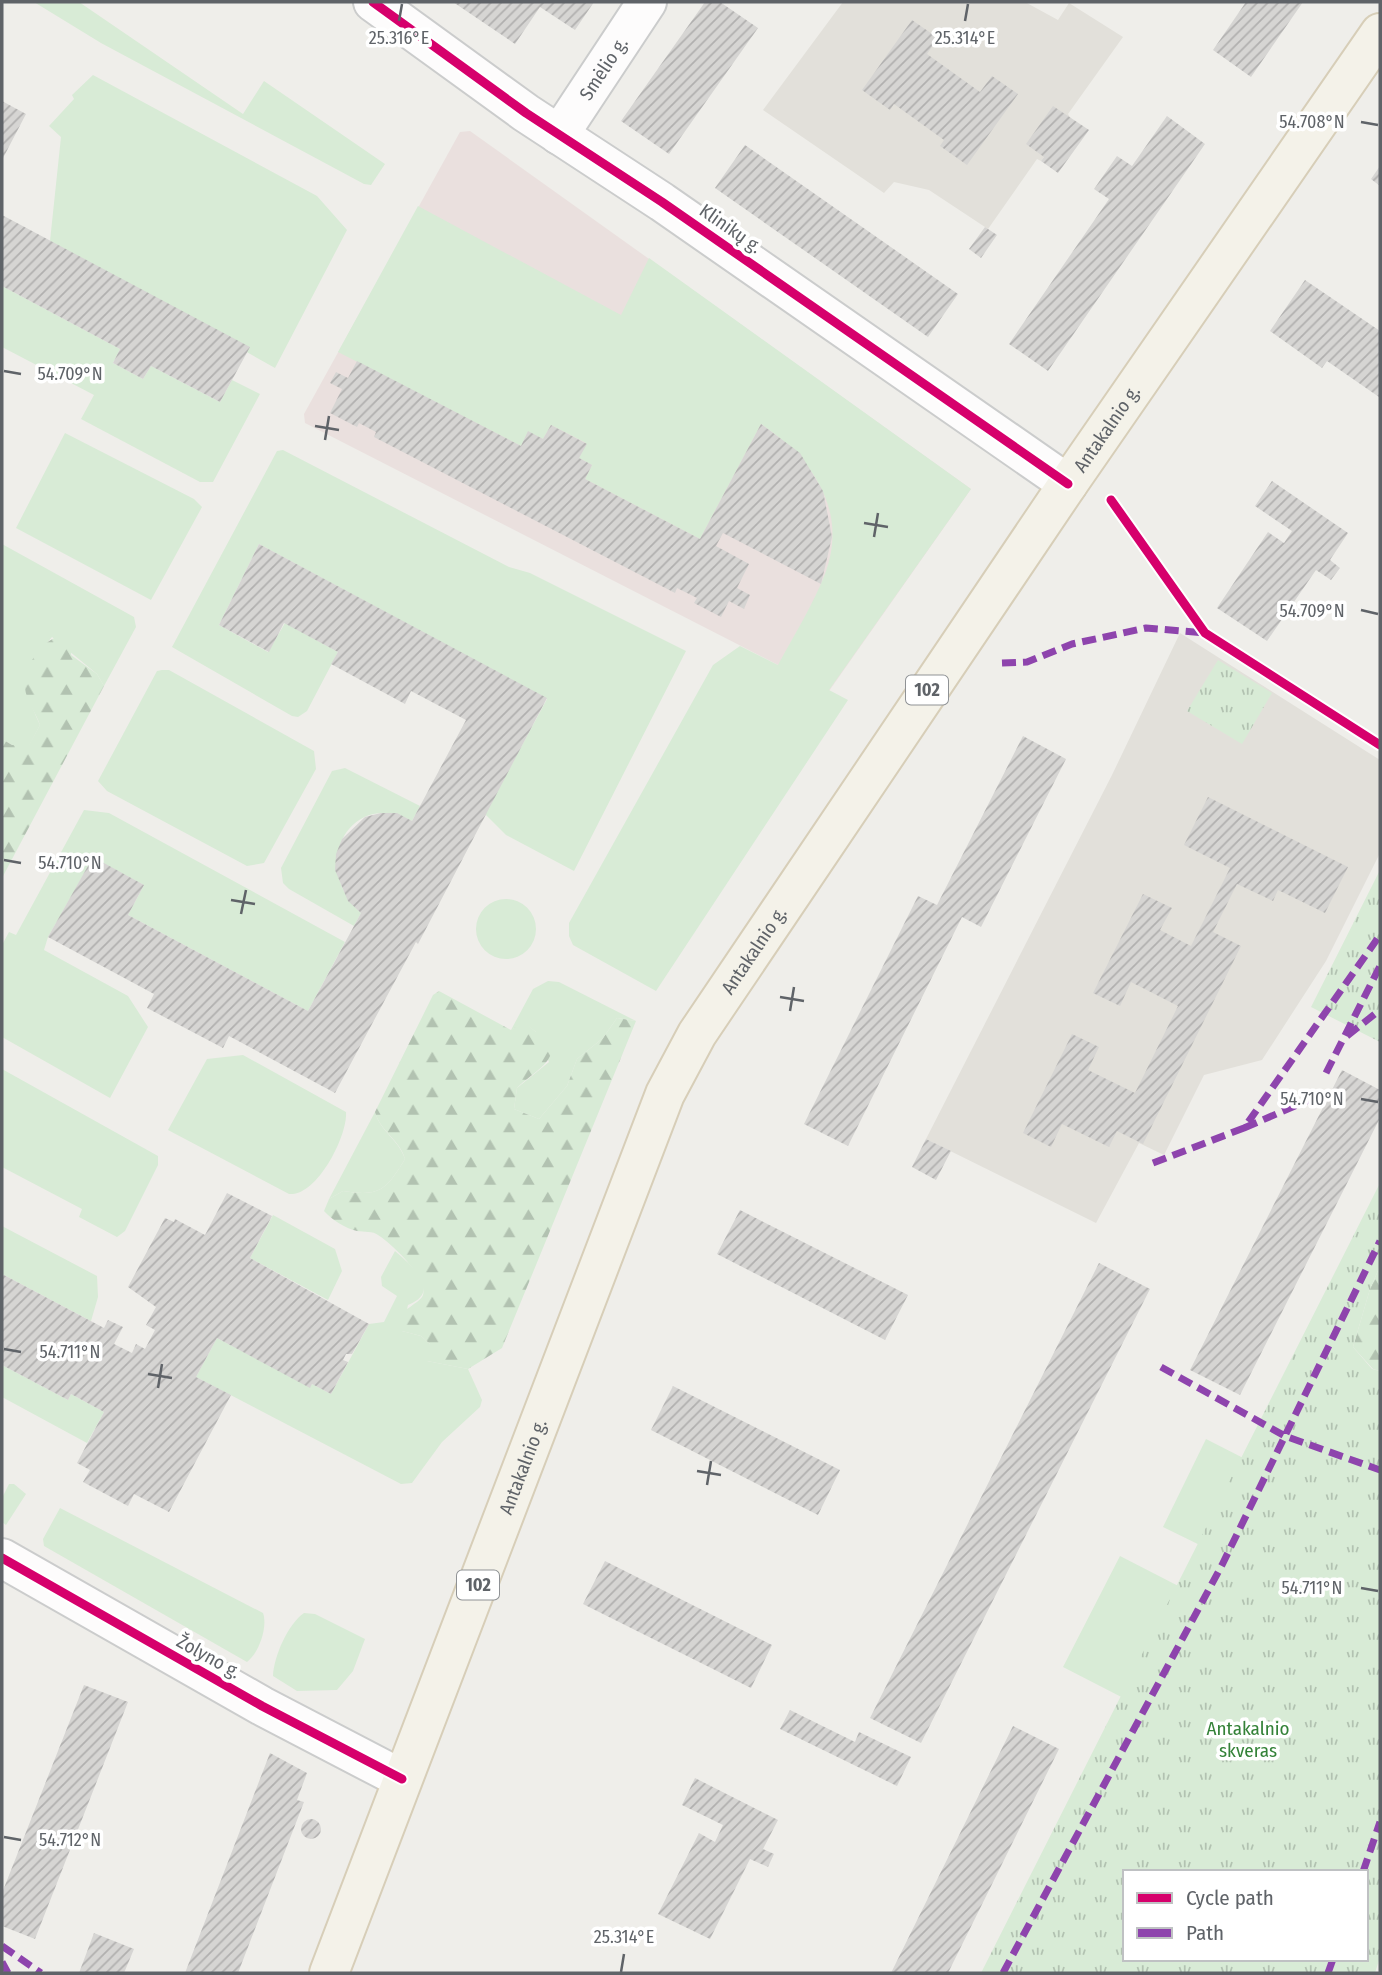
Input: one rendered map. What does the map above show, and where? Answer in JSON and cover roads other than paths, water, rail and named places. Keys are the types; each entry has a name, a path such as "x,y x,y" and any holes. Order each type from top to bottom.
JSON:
{"main road":[{"name":"Antakalnio g.","path":"329,1973 665,1094 732,978 1068,484 1380,33"}],"street":[{"name":"Klinikų g.","path":"373,2 559,135 662,202 1068,484"},
{"name":"Smėlio g.","path":"559,135 647,2"},
{"name":"Žolyno g.","path":"2,1558 262,1706 402,1779"}],"park label":[{"name":"Antakalnio skveras","path":"1248,1739"}]}
